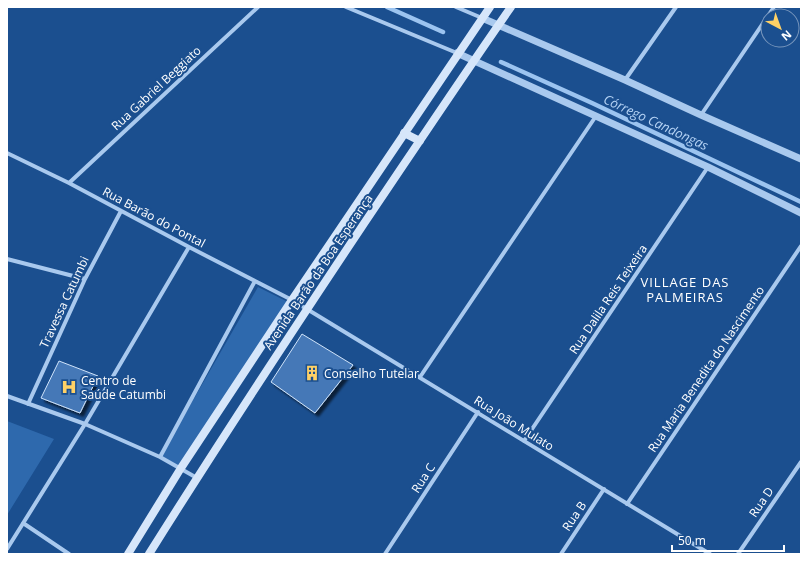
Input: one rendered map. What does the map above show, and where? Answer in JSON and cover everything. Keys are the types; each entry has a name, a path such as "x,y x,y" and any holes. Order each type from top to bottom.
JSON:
{"main road":[{"name":"Avenida Barão da Boa Esperança","path":"128,554 181,468 292,300 457,53 490,7"},
{"name":"Avenida Barão da Boa Esperança","path":"149,554 307,309 511,7"},
{"path":"404,132 420,141"}],"street":[{"name":"Rua Gabriel Beggiato","path":"69,183 258,7"},
{"path":"346,7 457,53 708,168 801,213"},
{"path":"456,7 625,80 801,160"},
{"path":"625,80 676,7"},
{"path":"701,115 774,7"},
{"path":"420,377 596,116"},
{"name":"Rua Barão do Pontal","path":"7,153 69,183 307,309"},
{"name":"Rua Dalila Reis Teixeira","path":"524,441 708,168"},
{"name":"Travessa Catumbi","path":"28,404 85,279 122,211"},
{"name":"Rua Maria Benedita do Nascimento","path":"627,504 801,246"},
{"path":"7,549 86,424 189,247"},
{"path":"7,259 85,279"},
{"path":"160,457 255,281"},
{"name":"Rua João Mulato","path":"307,309 710,554"},
{"path":"7,396 86,424 160,457 197,478"},
{"name":"Rua C","path":"385,554 478,412"},
{"name":"Rua D","path":"738,554 801,462"},
{"name":"Rua B","path":"560,554 604,489"},
{"path":"23,523 69,554"}],"shaded area":[{"path":"258,287 288,302 179,466 161,456"},
{"path":"7,421 54,439 7,515"}],"building":[{"name":"Conselho Tutelar","path":"302,334 353,365 315,413 271,382"},
{"name":"Centro de Saúde Catumbi","path":"59,361 98,376 80,413 41,398"}],"waterway":[{"name":"Córrego Candongas","path":"387,7 443,32"},
{"name":"Córrego Candongas","path":"501,62 592,103 801,202"}],"place":[{"name":"Conselho Tutelar","path":"312,373"},
{"name":"Centro de Saúde Catumbi","path":"69,387"}],"district":[{"name":"VILLAGE DAS PALMEIRAS","path":"685,290"}]}
